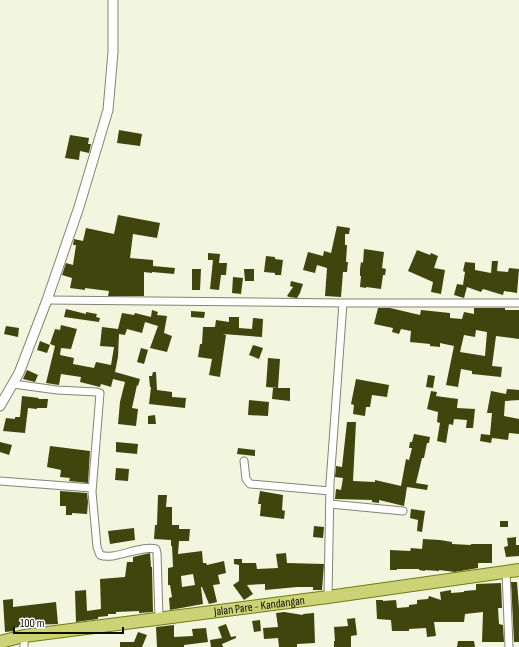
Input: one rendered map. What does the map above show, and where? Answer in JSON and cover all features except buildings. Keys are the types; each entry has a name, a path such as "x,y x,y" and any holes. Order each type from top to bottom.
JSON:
{"main road":[{"name":"Jalan Pare - Kandangan","path":"0,642 24,642 159,618 328,597 519,570"}],"street":[{"path":"0,406 13,384 25,358 47,300 79,207 108,110 113,52 114,0"},
{"path":"47,300 343,304 519,303"},
{"path":"328,597 330,491 343,304"},
{"path":"13,384 58,390 80,390 100,393 92,488 97,547 100,555 108,557 145,548 153,548 156,550 159,618"},
{"path":"244,461 246,479 250,484 330,491"},
{"path":"0,481 92,488"},
{"path":"330,504 403,511"},
{"path":"506,571 509,647"}]}
